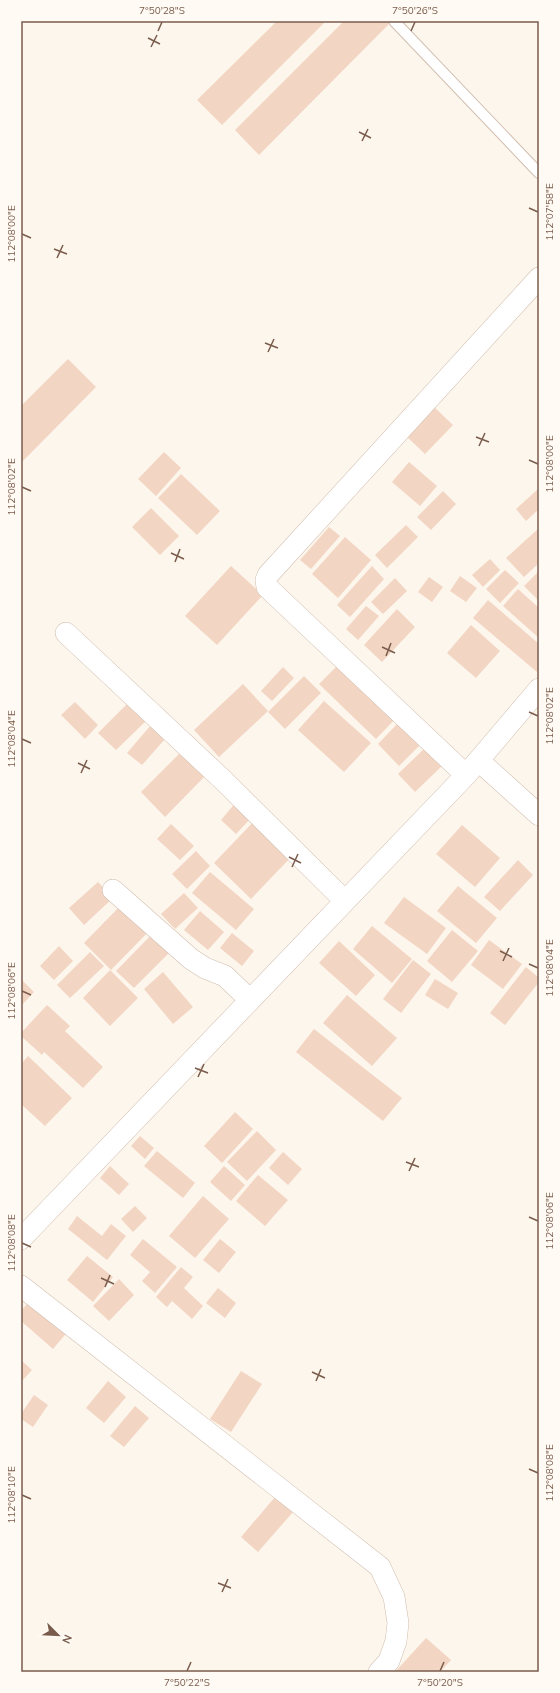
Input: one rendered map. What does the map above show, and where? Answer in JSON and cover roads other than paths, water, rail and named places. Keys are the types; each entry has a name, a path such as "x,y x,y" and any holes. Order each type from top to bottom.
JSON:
{"street":[{"path":"539,278 268,575 266,580 267,587 472,768 539,815"},
{"path":"66,633 223,780 345,901"},
{"path":"21,1239 472,768 539,689"},
{"path":"114,890 191,960 225,976 250,1000"},
{"path":"21,1286 380,1567 394,1597 398,1623 396,1641 389,1661 379,1672"}],"lane":[{"path":"394,21 539,173"}]}
